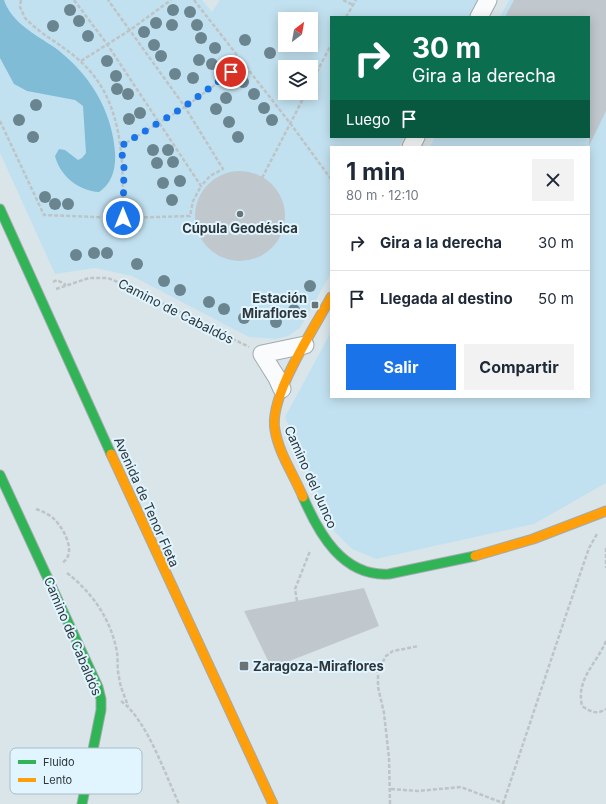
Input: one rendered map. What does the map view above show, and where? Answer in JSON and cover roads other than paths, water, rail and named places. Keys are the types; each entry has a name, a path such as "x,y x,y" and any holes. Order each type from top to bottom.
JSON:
{"street":[{"path":"480,16 488,0"},
{"name":"Avenida de Tenor Fleta","path":"2,219 272,804"},
{"path":"282,389 262,354 305,345 330,299"},
{"name":"Camino del Junco","path":"305,345 282,389 275,410 274,429 315,524 333,550 347,562 363,570 388,574 446,564 534,539 587,516 606,511"},
{"name":"Camino de Cabaldós","path":"0,475 97,684 101,699 101,710 93,748"},
{"name":"Camino de Cabaldós","path":"82,804 84,794"}],"water":[{"path":"0,0 4,0 7,8 18,21 32,33 54,47 77,68 96,93 103,106 113,136 115,163 113,174 108,184 99,192 84,189 71,181 61,170 55,156 59,149 65,150 78,160 86,153 83,106 75,100 27,91 14,84 0,58"}],"place":[{"name":"Cúpula Geodésica","path":"240,214"},
{"name":"Estación Miraflores","path":"315,305"},
{"name":"Zaragoza-Miraflores","path":"244,666"}]}
